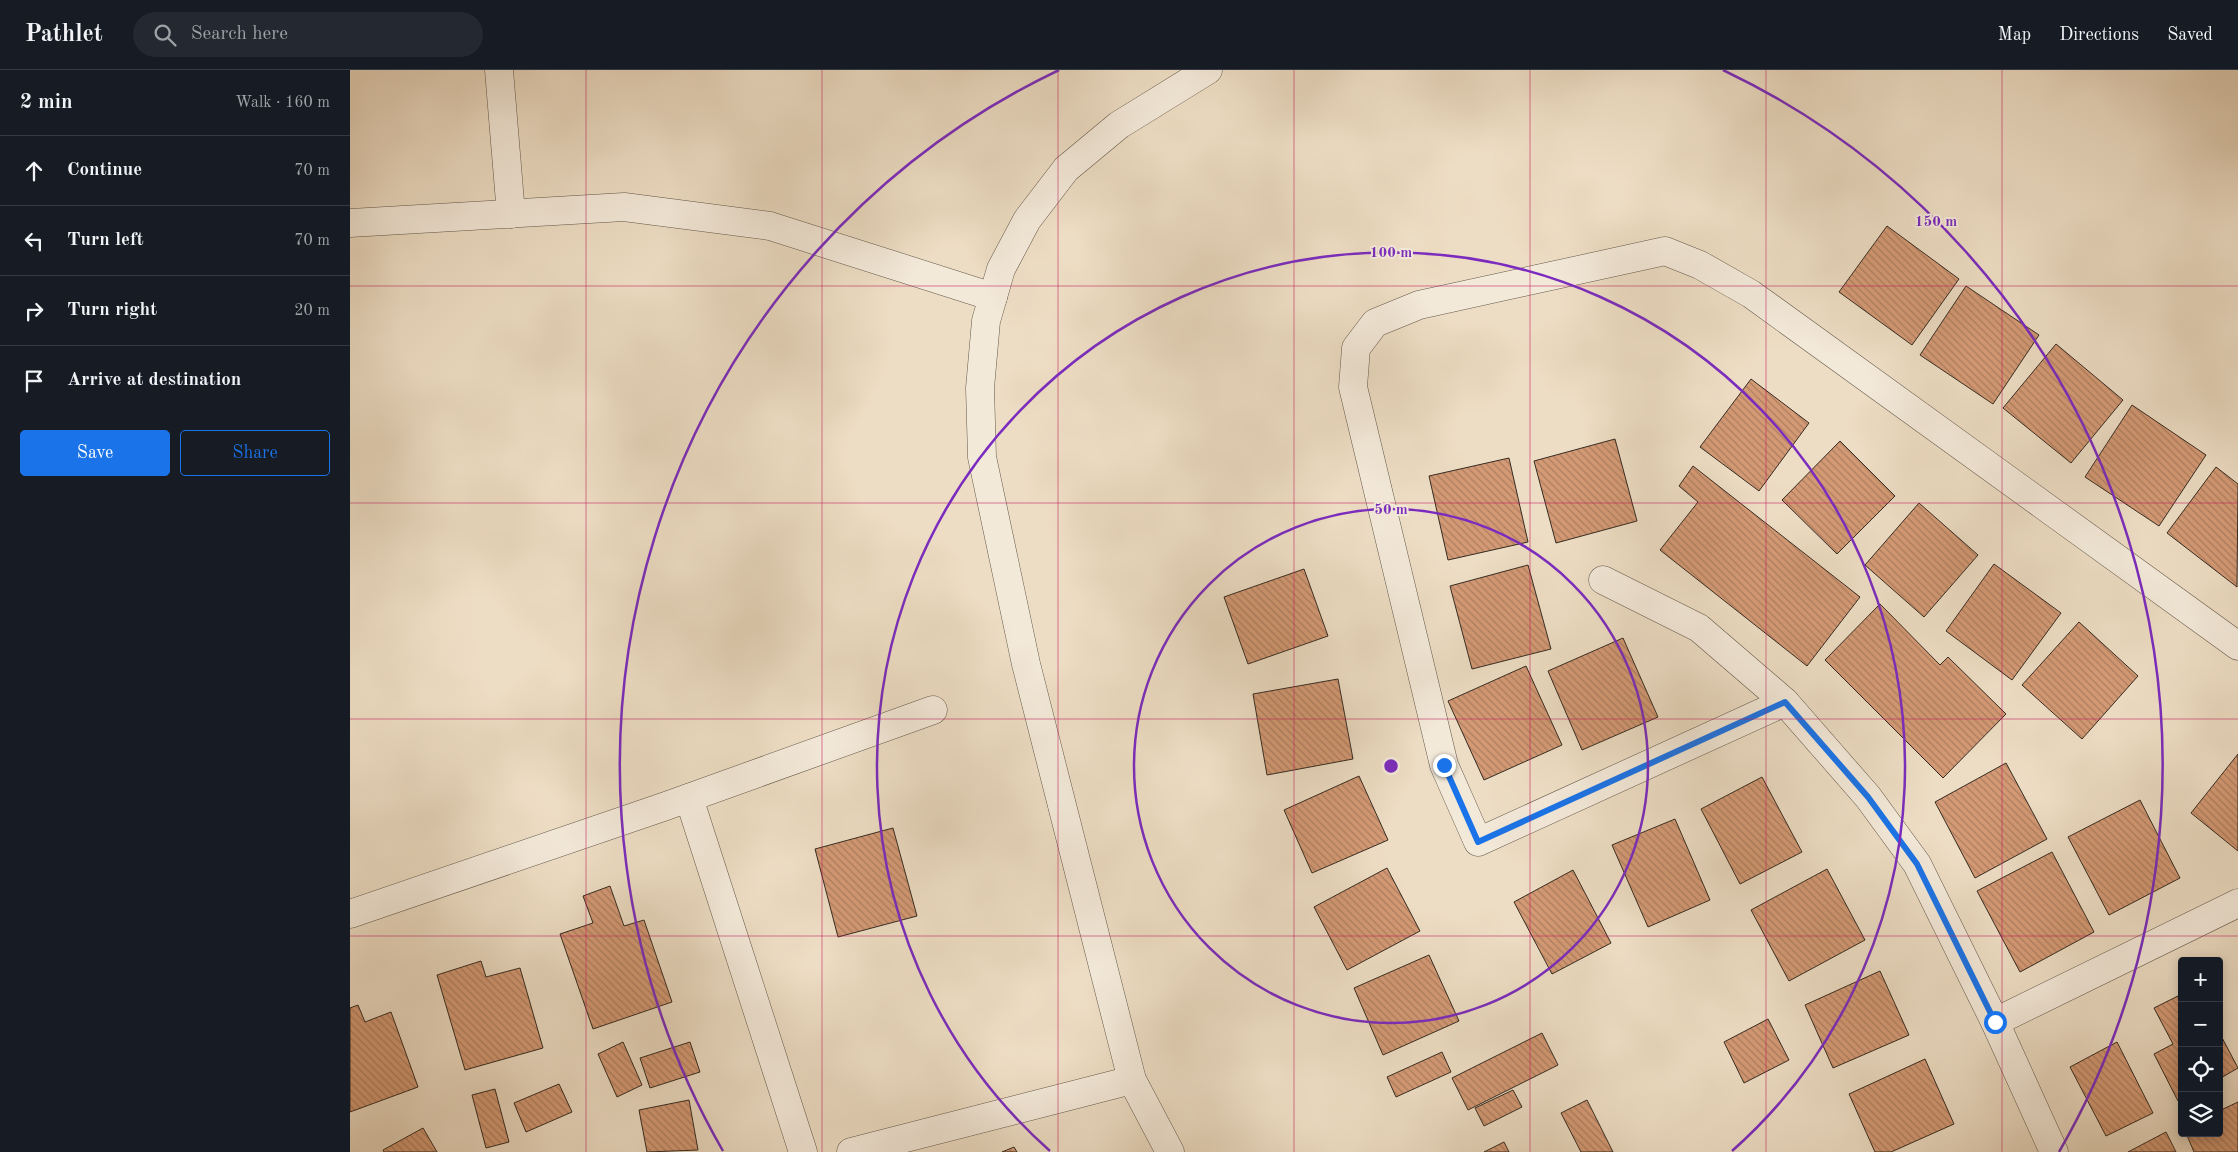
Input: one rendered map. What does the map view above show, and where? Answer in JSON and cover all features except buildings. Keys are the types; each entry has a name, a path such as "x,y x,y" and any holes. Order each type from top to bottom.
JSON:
{"street":[{"path":"499,70 511,214"},
{"path":"1170,1152 1132,1080 1026,664 982,457 980,388 986,321 1001,269 1027,220 1066,169 1119,125 1208,70"},
{"path":"350,223 624,208 770,226 993,297"},
{"path":"1785,702 1478,842 1444,765 1353,387 1356,348 1375,323 1419,305 1665,251 1700,265 1751,294 2238,646"},
{"path":"1603,580 1699,628 1785,702 1868,797 1917,864 1995,1022 2054,1152"},
{"path":"350,914 689,798 934,710"},
{"path":"689,798 803,1152"},
{"path":"1995,1022 2237,907"},
{"path":"851,1152 1132,1080"}],"route":[{"path":"1444,765 1478,842 1785,702 1868,797 1917,864 1995,1022"}]}
